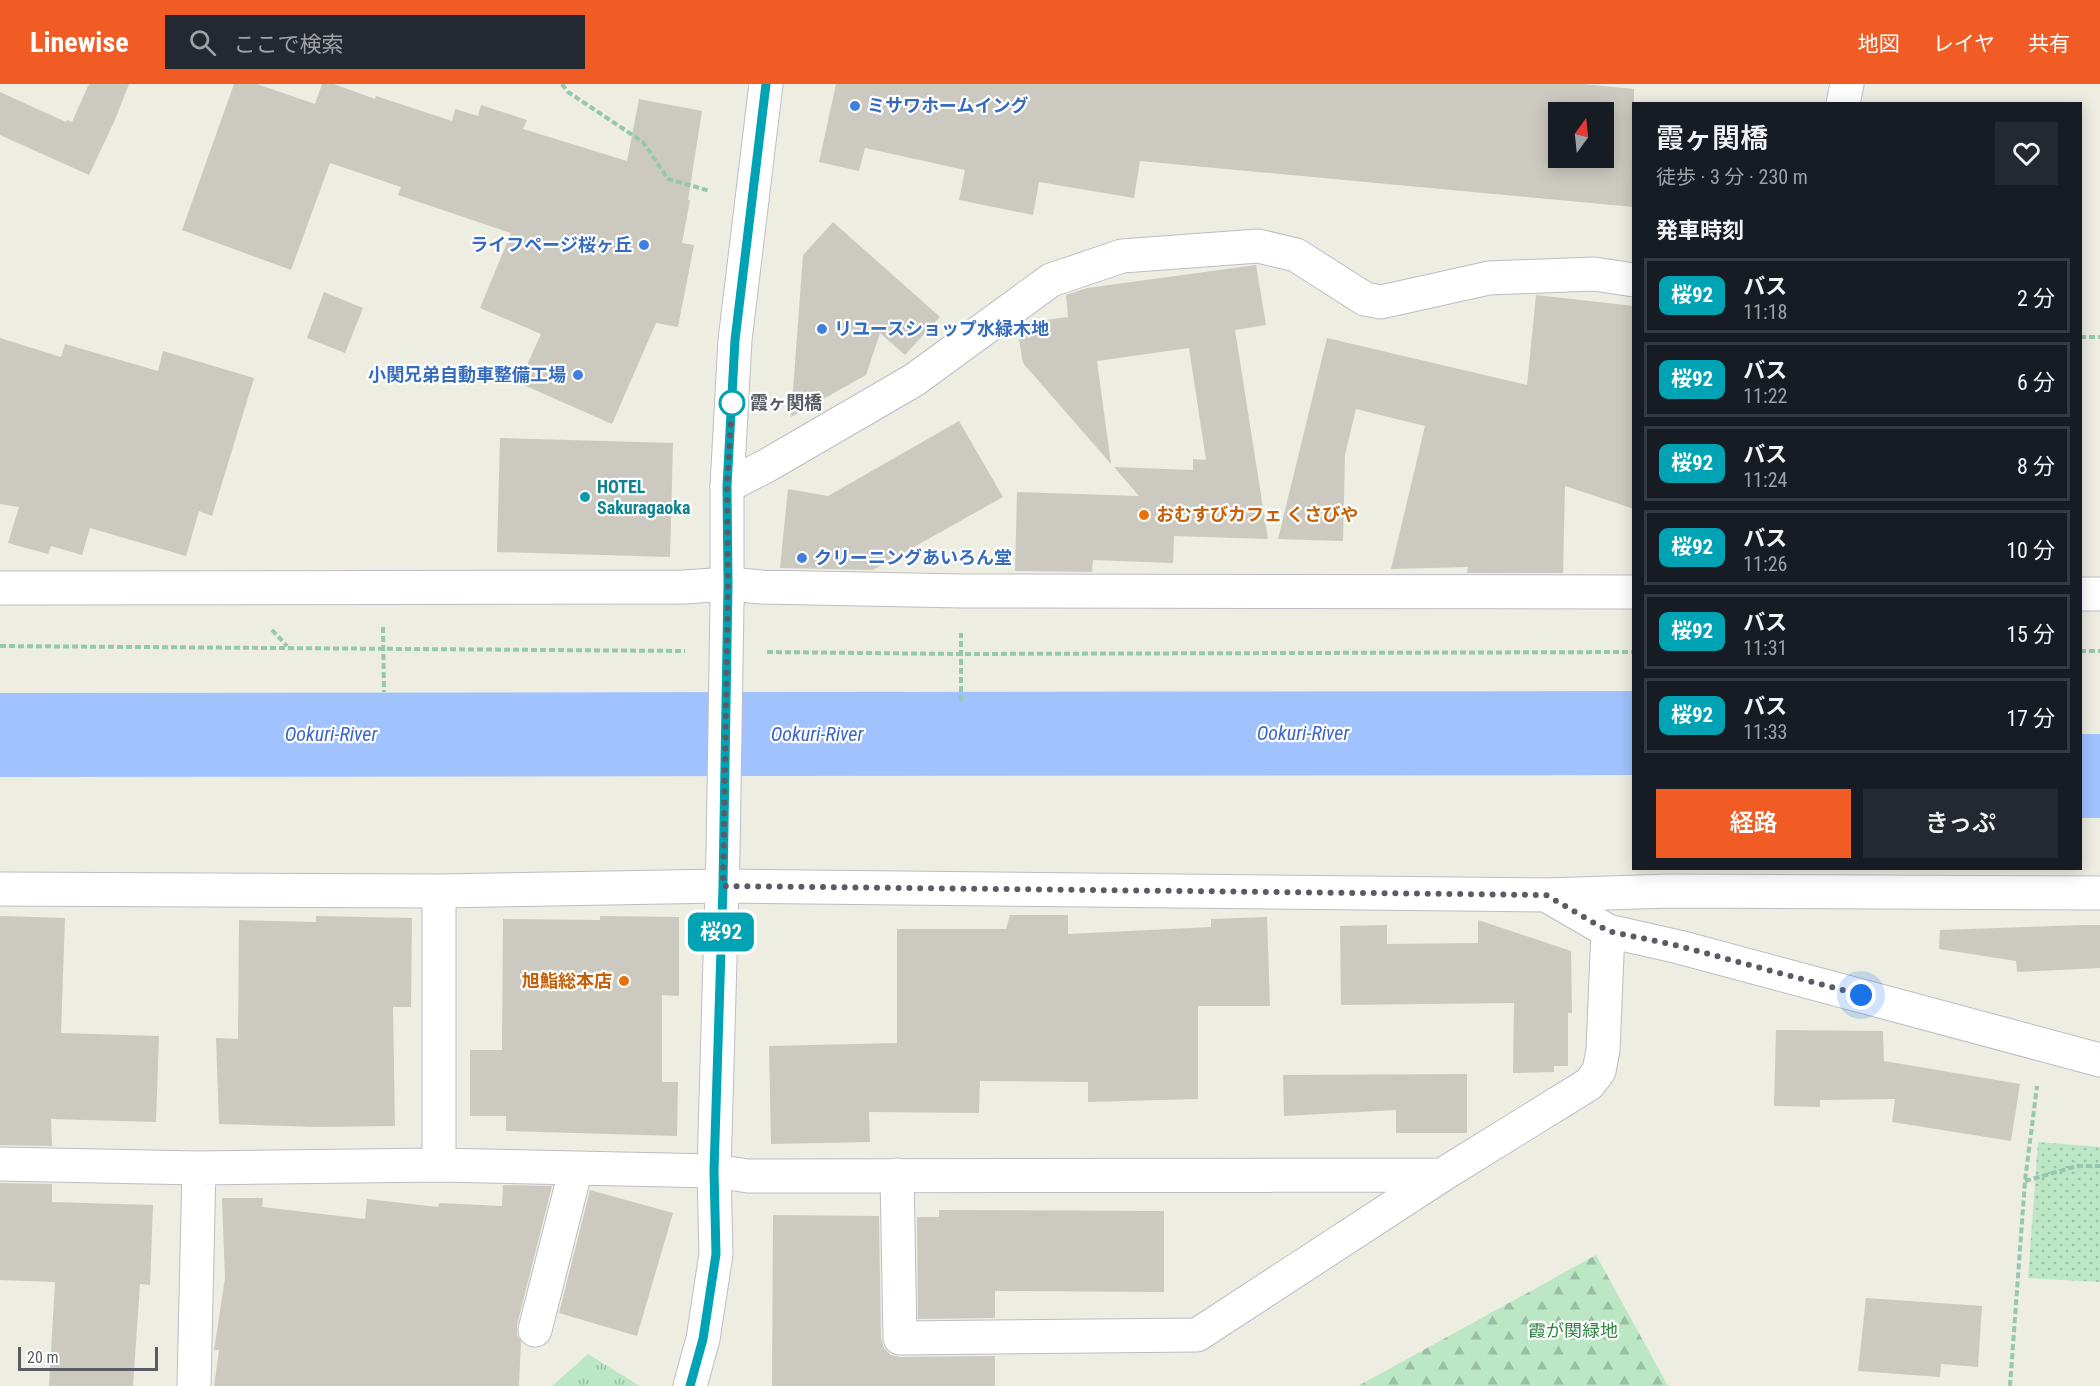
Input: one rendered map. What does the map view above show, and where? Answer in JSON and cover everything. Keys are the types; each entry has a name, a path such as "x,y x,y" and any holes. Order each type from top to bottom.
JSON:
{"street":[{"path":"690,1386 703,1339 716,1254 714,1171 723,886 728,594 727,486 735,340 766,84"},
{"path":"1844,102 1847,84"},
{"path":"727,486 766,466 914,380 1051,280 1122,256 1258,246 1296,255 1365,299 1382,302 1489,278 1594,274 1632,280"},
{"path":"0,588 685,587 728,594 762,587 962,591 1632,592"},
{"path":"2082,594 2100,594"},
{"path":"0,890 439,891 723,886 1546,895 1670,891 2100,893"},
{"path":"439,891 439,1165"},
{"path":"1546,895 1608,931 1679,946 2100,1060"},
{"path":"897,1175 900,1338 1197,1335 1442,1175 1589,1084 1599,1071 1602,1050 1608,931"},
{"path":"0,1164 199,1168 439,1165 714,1171 748,1176 1442,1175"},
{"path":"194,1386 199,1168"},
{"path":"535,1330 576,1168"}],"path":[{"path":"562,84 568,92 643,142 668,179 710,191"},
{"path":"2082,338 2100,337"},
{"path":"382,587 384,692"},
{"path":"961,701 962,591"},
{"path":"0,646 690,651"},
{"path":"2082,651 2100,651"},
{"path":"761,652 961,654 1632,652"},
{"path":"2010,1386 2025,1181 2043,1044"},
{"path":"2025,1181 2077,1166 2100,1166"}],"green space":[{"path":"2038,1142 2100,1147 2100,1282 2028,1278"},
{"name":"霞が関緑地","path":"1596,1255 1668,1386 1358,1386"},
{"path":"588,1354 640,1386 552,1386"}],"building":[{"path":"89,84 129,84 89,175 0,135 0,92 66,122 67,120 72,122"},
{"path":"234,84 257,84 315,104 322,84 334,84 375,99 376,96 452,121 455,109 478,116 481,105 527,120 523,129 627,161 639,99 702,111 682,243 694,245 678,327 656,323 612,424 519,383 541,334 480,308 511,233 398,195 401,187 330,163 291,270 182,230"},
{"path":"836,84 1583,84 1634,89 1632,207 1140,161 1134,198 1039,182 1033,215 959,200 965,170 865,148 859,171 819,162"},
{"path":"833,222 940,317 905,355 880,333 866,375 791,417 803,255"},
{"path":"1256,265 1266,325 1235,330 1268,539 1174,536 1173,563 1093,560 1092,572 1015,571 1017,492 1139,496 1114,467 1193,470 1193,459 1206,460 1189,348 1097,361 1111,464 1023,363 1017,328 1024,323 1068,317 1066,295 1087,288"},
{"path":"324,292 363,308 345,353 307,338"},
{"path":"1536,295 1632,306 1632,508 1565,486 1563,573 1467,573 1468,567 1391,569 1425,426 1356,409 1345,455 1343,541 1278,539 1327,338 1527,385"},
{"path":"0,338 61,357 65,344 158,371 163,351 254,378 212,516 199,511 186,556 90,528 82,555 51,546 48,554 8,543 19,507 0,504"},
{"path":"959,421 1003,497 873,570 780,568 788,489 828,496"},
{"name":"HOTEL Sakuragaoka","path":"500,438 673,443 670,557 497,552"},
{"path":"1010,915 1068,915 1068,934 1211,927 1211,919 1267,917 1270,1006 1198,1006 1198,1099 1088,1102 1088,1082 980,1081 979,1113 869,1112 870,1142 771,1144 769,1046 897,1043 897,929 1006,929"},
{"path":"0,916 65,918 61,1033 159,1036 156,1122 51,1119 52,1146 0,1145"},
{"path":"316,916 412,918 411,1007 393,1007 395,1126 318,1127 219,1124 216,1038 238,1039 239,920 316,922"},
{"path":"600,916 679,917 679,996 662,995 662,1082 678,1082 677,1136 506,1131 506,1116 470,1116 470,1050 502,1050 503,919 600,920"},
{"path":"1478,920 1571,951 1572,1013 1568,1013 1568,1066 1554,1066 1554,1072 1513,1073 1514,1003 1341,1005 1340,926 1387,925 1387,944 1478,943"},
{"path":"2100,925 2100,968 2017,972 2016,961 1939,949 1940,930"},
{"path":"1776,1030 1883,1031 1884,1061 2020,1084 2011,1141 1892,1122 1895,1099 1820,1100 1820,1107 1774,1106"},
{"path":"1467,1074 1467,1133 1396,1133 1396,1110 1284,1116 1283,1075"},
{"path":"0,1183 52,1184 52,1202 153,1205 150,1285 140,1284 133,1386 49,1386 55,1282 0,1280"},
{"path":"503,1185 552,1186 517,1325 517,1335 521,1341 519,1386 214,1386 219,1350 214,1350 225,1278 222,1198 263,1198 262,1207 365,1219 367,1199 438,1207 439,1203 502,1206"},
{"path":"590,1190 673,1213 637,1336 559,1313"},
{"path":"939,1210 1164,1211 1164,1292 995,1291 995,1318 918,1319 917,1217 939,1217"},
{"path":"773,1215 879,1216 881,1338 884,1348 891,1355 900,1357 995,1356 995,1386 772,1386"},
{"path":"1866,1298 1982,1306 1978,1367 1941,1364 1940,1377 1858,1371"}],"waterway":[{"name":"Ookuri-River","path":"0,735 1632,733"},
{"name":"Ookuri-River","path":"2082,776 2100,776"}],"bus line":[{"name":"桜92","path":"690,1386 703,1339 716,1254 714,1171 723,886 728,584 727,486 735,340 766,84"}],"place":[{"name":"ミサワホームイング","path":"855,106"},
{"name":"ライフページ桜ヶ丘","path":"644,245"},
{"name":"リユースショップ水緑木地","path":"822,329"},
{"name":"小関兄弟自動車整備工場","path":"578,375"},
{"name":"霞ヶ関橋","path":"732,403"},
{"name":"HOTEL Sakuragaoka","path":"585,497"},
{"name":"おむすびカフェ くさびや","path":"1144,515"},
{"name":"クリーニングあいろん堂","path":"802,558"},
{"name":"旭鮨総本店","path":"624,981"}],"route":[{"path":"732,403 727,486 728,584 723,886 1546,895 1608,931 1679,946 1861,995"}]}
